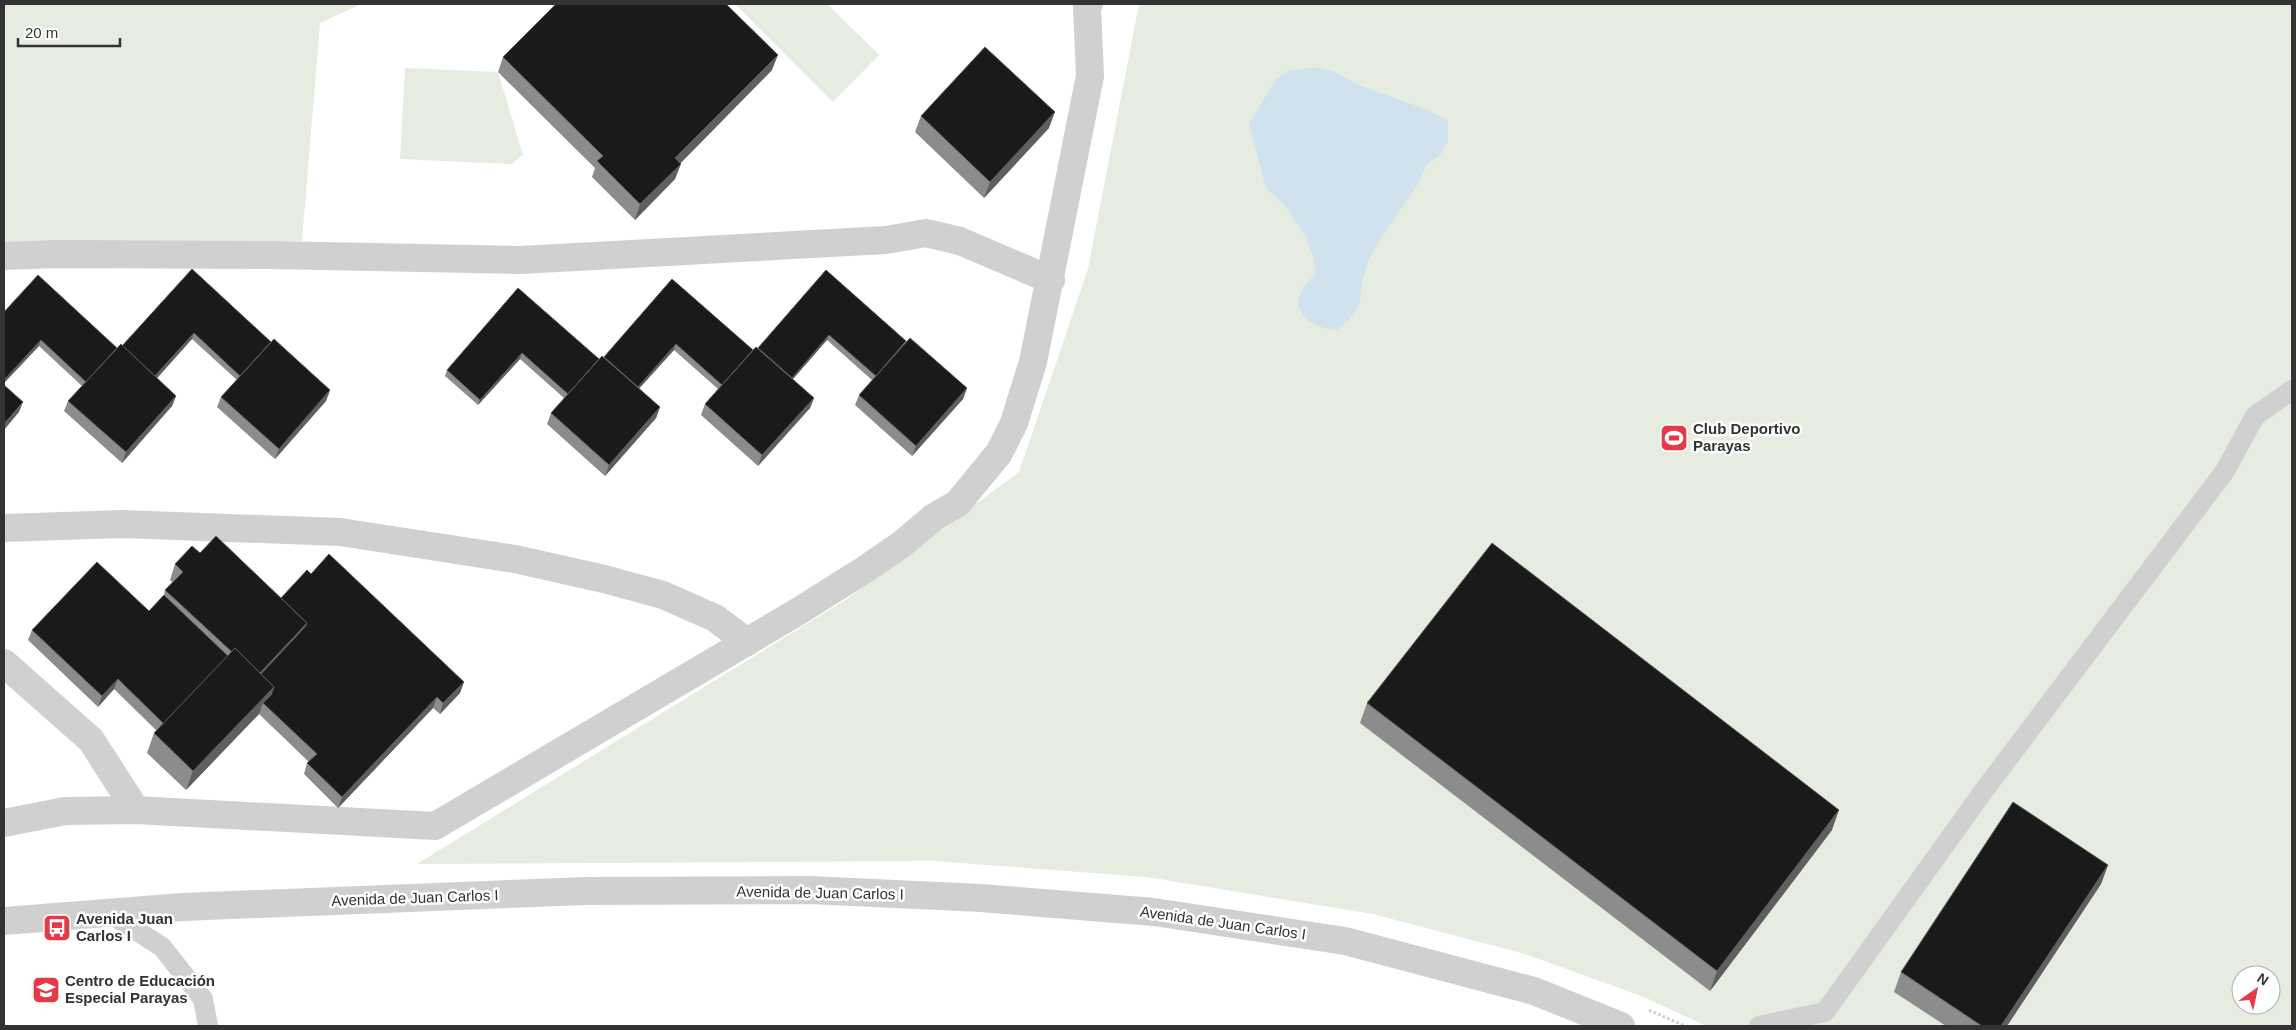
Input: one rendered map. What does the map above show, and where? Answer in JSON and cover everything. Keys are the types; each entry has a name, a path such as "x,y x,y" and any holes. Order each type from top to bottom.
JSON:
{"street":[{"path":"4,823 64,811 136,810 435,826 747,642 848,580 902,544 934,517 958,503 999,453 1014,423 1033,362 1051,280 1090,76 1087,8 1089,4"},
{"path":"4,256 57,254 261,255 521,260 886,240 926,233 960,241 1051,280"},
{"path":"4,528 122,524 340,532 496,556 604,579 663,596 715,618 747,642"},
{"path":"4,663 91,740 136,810"},
{"name":"Avenida de Juan Carlos I","path":"4,921 183,907 586,891 810,890 981,898 1154,912 1345,941 1534,991 1621,1026"}],"lane":[{"path":"1759,1026 1825,1012 1985,788 2225,471 2255,416 2292,390"},
{"path":"109,913 162,947 203,999 208,1026"}],"shaded area":[{"path":"4,4 361,4 320,23 302,241 4,248"},
{"path":"737,4 827,4 879,55 833,102"},
{"name":"Club Deportivo Parayas","path":"1139,4 2292,4 2292,1026 1706,1026 1644,997 1525,954 1373,914 1147,877 934,861 417,864 847,599 1019,472 1088,269"},
{"path":"405,68 498,72 523,155 511,164 400,159"}],"water":[{"path":"1314,67 1335,72 1361,86 1428,110 1448,121 1448,142 1440,155 1426,165 1418,184 1380,240 1369,259 1362,282 1360,303 1349,320 1337,330 1324,328 1313,323 1305,318 1300,311 1300,294 1306,284 1316,274 1313,257 1306,237 1284,204 1266,188 1249,124 1276,79 1289,71"}],"building":[{"path":"556,4 726,4 778,55 675,158 681,164 640,204 597,161 603,156 503,57"},
{"path":"985,47 1055,112 990,182 921,116"},
{"path":"192,269 271,342 240,376 194,333 155,376 122,346"},
{"path":"826,270 906,341 876,376 829,335 792,378 758,348"},
{"path":"38,275 117,348 86,382 41,340 4,380 4,312"},
{"path":"672,279 753,350 722,385 676,344 638,387 604,357"},
{"path":"518,288 599,359 568,394 522,353 480,400 447,370"},
{"path":"910,338 967,388 916,446 859,395"},
{"path":"274,339 330,390 279,449 221,397"},
{"path":"121,344 176,396 126,452 68,401"},
{"path":"756,347 814,398 762,455 705,404"},
{"path":"602,356 660,407 609,465 551,413"},
{"path":"4,385 23,402 4,424"},
{"path":"216,536 307,623 260,673 235,648 232,652 165,590 183,572 175,564 192,546 200,553"},
{"path":"1492,543 1839,810 1717,971 1367,703"},
{"path":"329,554 464,682 443,703 437,697 342,797 307,763 317,754 263,703 271,695 274,687 261,674 307,623 281,598 307,570 311,574"},
{"path":"97,562 149,611 164,595 228,656 164,724 118,679 102,696 32,630"},
{"path":"235,648 274,687 193,771 154,733"},
{"path":"2013,802 2108,865 2001,1026 1982,1026 1901,972"}],"place":[{"name":"Club Deportivo Parayas","path":"1674,438"},
{"name":"Avenida Juan Carlos I","path":"57,928"},
{"name":"Centro de Educación Especial Parayas","path":"46,990"}]}
